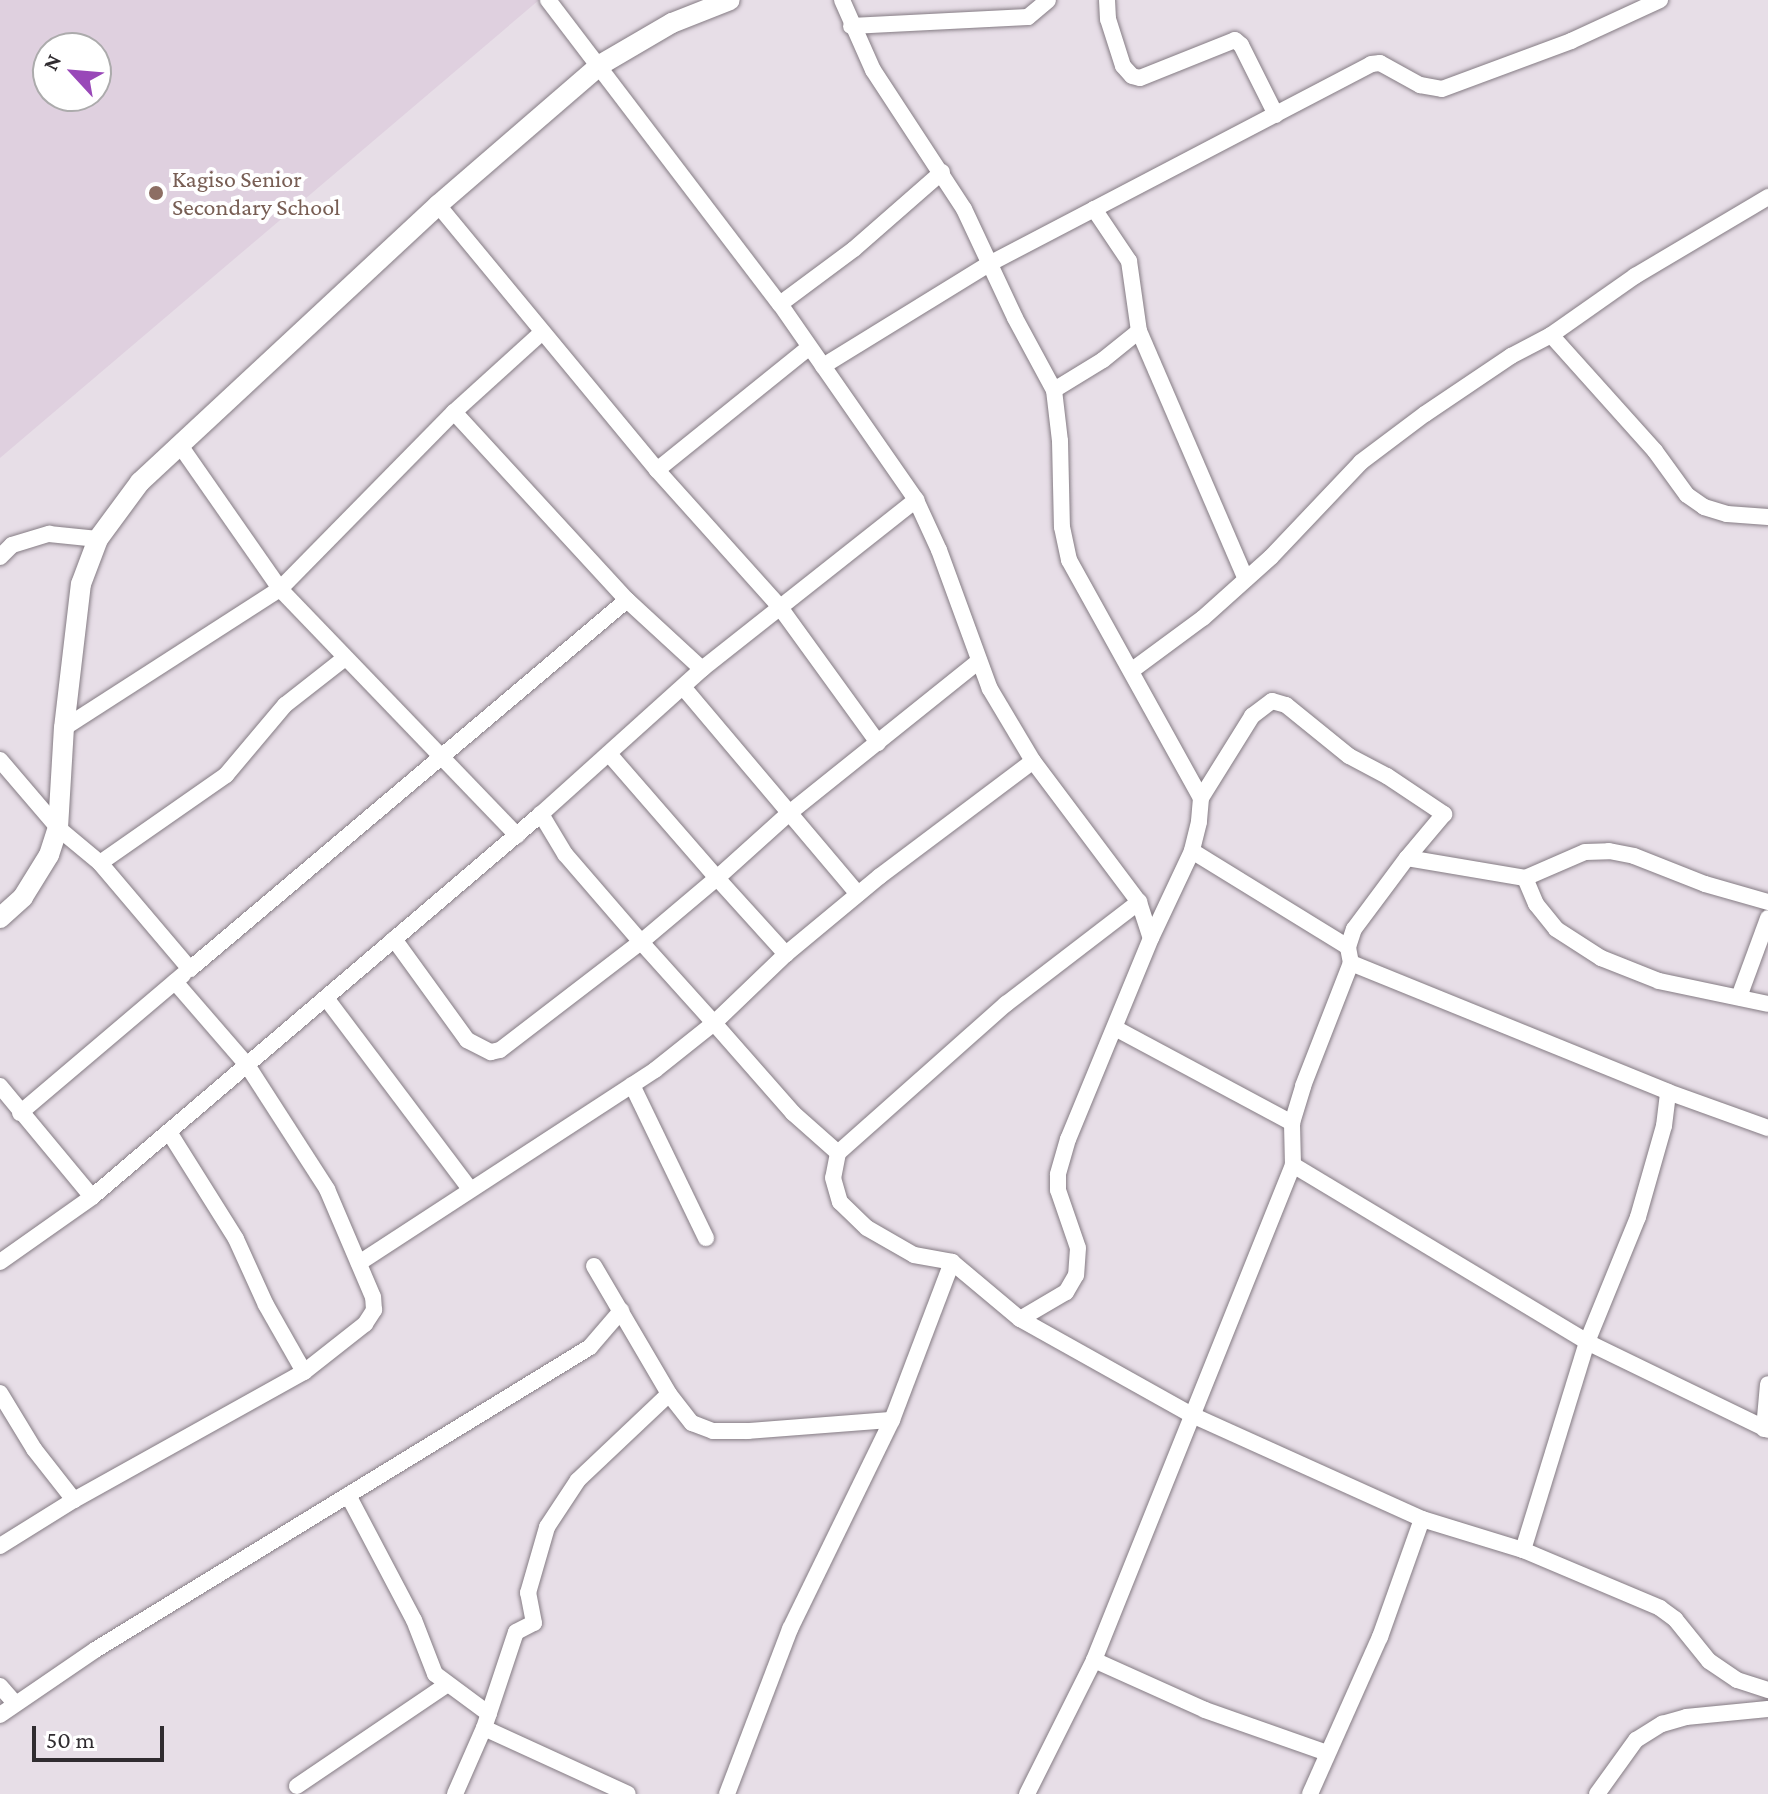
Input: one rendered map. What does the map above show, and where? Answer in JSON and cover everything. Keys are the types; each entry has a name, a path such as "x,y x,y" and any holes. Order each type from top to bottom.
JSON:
{"street":[{"path":"548,0 780,304 916,500 939,550 978,662 1033,761 1139,902 1151,938"},
{"path":"0,918 23,897 49,855 58,828 64,728 81,584 98,539 140,482 438,205 600,65 672,23 730,0"},
{"path":"842,0 873,70 964,209 1054,390 1060,441 1062,527 1069,560 1201,798"},
{"path":"851,26 1028,17 1048,0"},
{"path":"1107,0 1108,19 1123,66 1132,76 1140,78 1235,40 1241,45 1276,115"},
{"path":"823,366 989,264 1371,64 1380,63 1420,85 1442,89 1571,41 1660,0"},
{"path":"780,304 854,249 942,172"},
{"path":"1131,671 1203,618 1246,579 1361,462 1511,356 1551,335 1635,276 1768,197"},
{"path":"438,205 657,470 779,606 878,743"},
{"path":"1094,209 1129,261 1139,331 1246,579"},
{"path":"1054,390 1103,360 1139,331"},
{"path":"64,728 280,589 454,412 541,333"},
{"path":"1551,335 1655,451 1687,495 1704,507 1727,514 1768,517"},
{"path":"657,470 808,348"},
{"path":"454,412 627,600 702,669"},
{"path":"179,444 280,589 517,835"},
{"path":"0,1262 92,1197 610,755 702,669 916,500"},
{"path":"0,557 12,545 49,534 98,539"},
{"path":"20,1113 627,600"},
{"path":"100,863 226,775 285,705 345,658"},
{"path":"394,939 467,1040 491,1052 500,1050 641,942 788,814 978,662"},
{"path":"683,687 858,894"},
{"path":"1020,1319 1066,1292 1076,1275 1078,1248 1058,1190 1058,1175 1068,1139 1151,938 1192,851 1201,798 1252,716 1272,701 1286,705 1349,756 1444,814 1354,929 1350,955 1292,1123 1293,1165 1094,1660 1027,1794"},
{"path":"610,755 786,954"},
{"path":"0,760 58,828 100,863 190,969"},
{"path":"359,1263 632,1085 714,1023 786,954 858,894 1033,761"},
{"path":"541,814 565,854 641,942 793,1113 838,1153"},
{"path":"1192,851 1350,955 1668,1092 1768,1128"},
{"path":"1407,858 1525,878 1585,852 1609,851 1768,902"},
{"path":"1525,878 1536,904 1556,929 1601,958 1659,981 1768,1004"},
{"path":"1139,902 1006,1004 838,1153 833,1178 840,1202 867,1228 914,1255 952,1262 1020,1319 1192,1415 1422,1519 1523,1550 1660,1608 1675,1619 1709,1661 1737,1680 1768,1690"},
{"path":"1739,997 1768,918"},
{"path":"0,1546 74,1500 304,1372 371,1317 375,1303 327,1189 247,1065 175,982"},
{"path":"326,998 470,1189"},
{"path":"1115,1028 1292,1123"},
{"path":"632,1085 706,1238"},
{"path":"0,1086 92,1197"},
{"path":"1523,1550 1587,1342 1638,1217 1664,1126 1668,1092"},
{"path":"169,1132 236,1239 266,1305 304,1372"},
{"path":"1293,1165 1587,1342 1766,1429 1768,1384"},
{"path":"727,1794 790,1629 892,1420 952,1262"},
{"path":"594,1266 669,1394 692,1423 713,1431 892,1420"},
{"path":"0,1715 348,1495 590,1347 621,1311"},
{"path":"0,1393 34,1449 74,1500"},
{"path":"455,1794 487,1721 516,1632 534,1623 528,1593 547,1527 578,1480 669,1394"},
{"path":"348,1495 414,1620 435,1674 487,1721 628,1794"},
{"path":"1310,1794 1380,1637 1422,1519"},
{"path":"1094,1660 1205,1710 1327,1753"},
{"path":"297,1786 446,1685"},
{"path":"0,1686 15,1703"},
{"path":"1597,1794 1636,1740 1662,1724 1686,1717 1768,1709"}],"shaded area":[{"name":"Kagiso Senior Secondary School","path":"0,0 539,0 0,458"}],"place":[{"name":"Kagiso Senior Secondary School","path":"156,193"}]}
